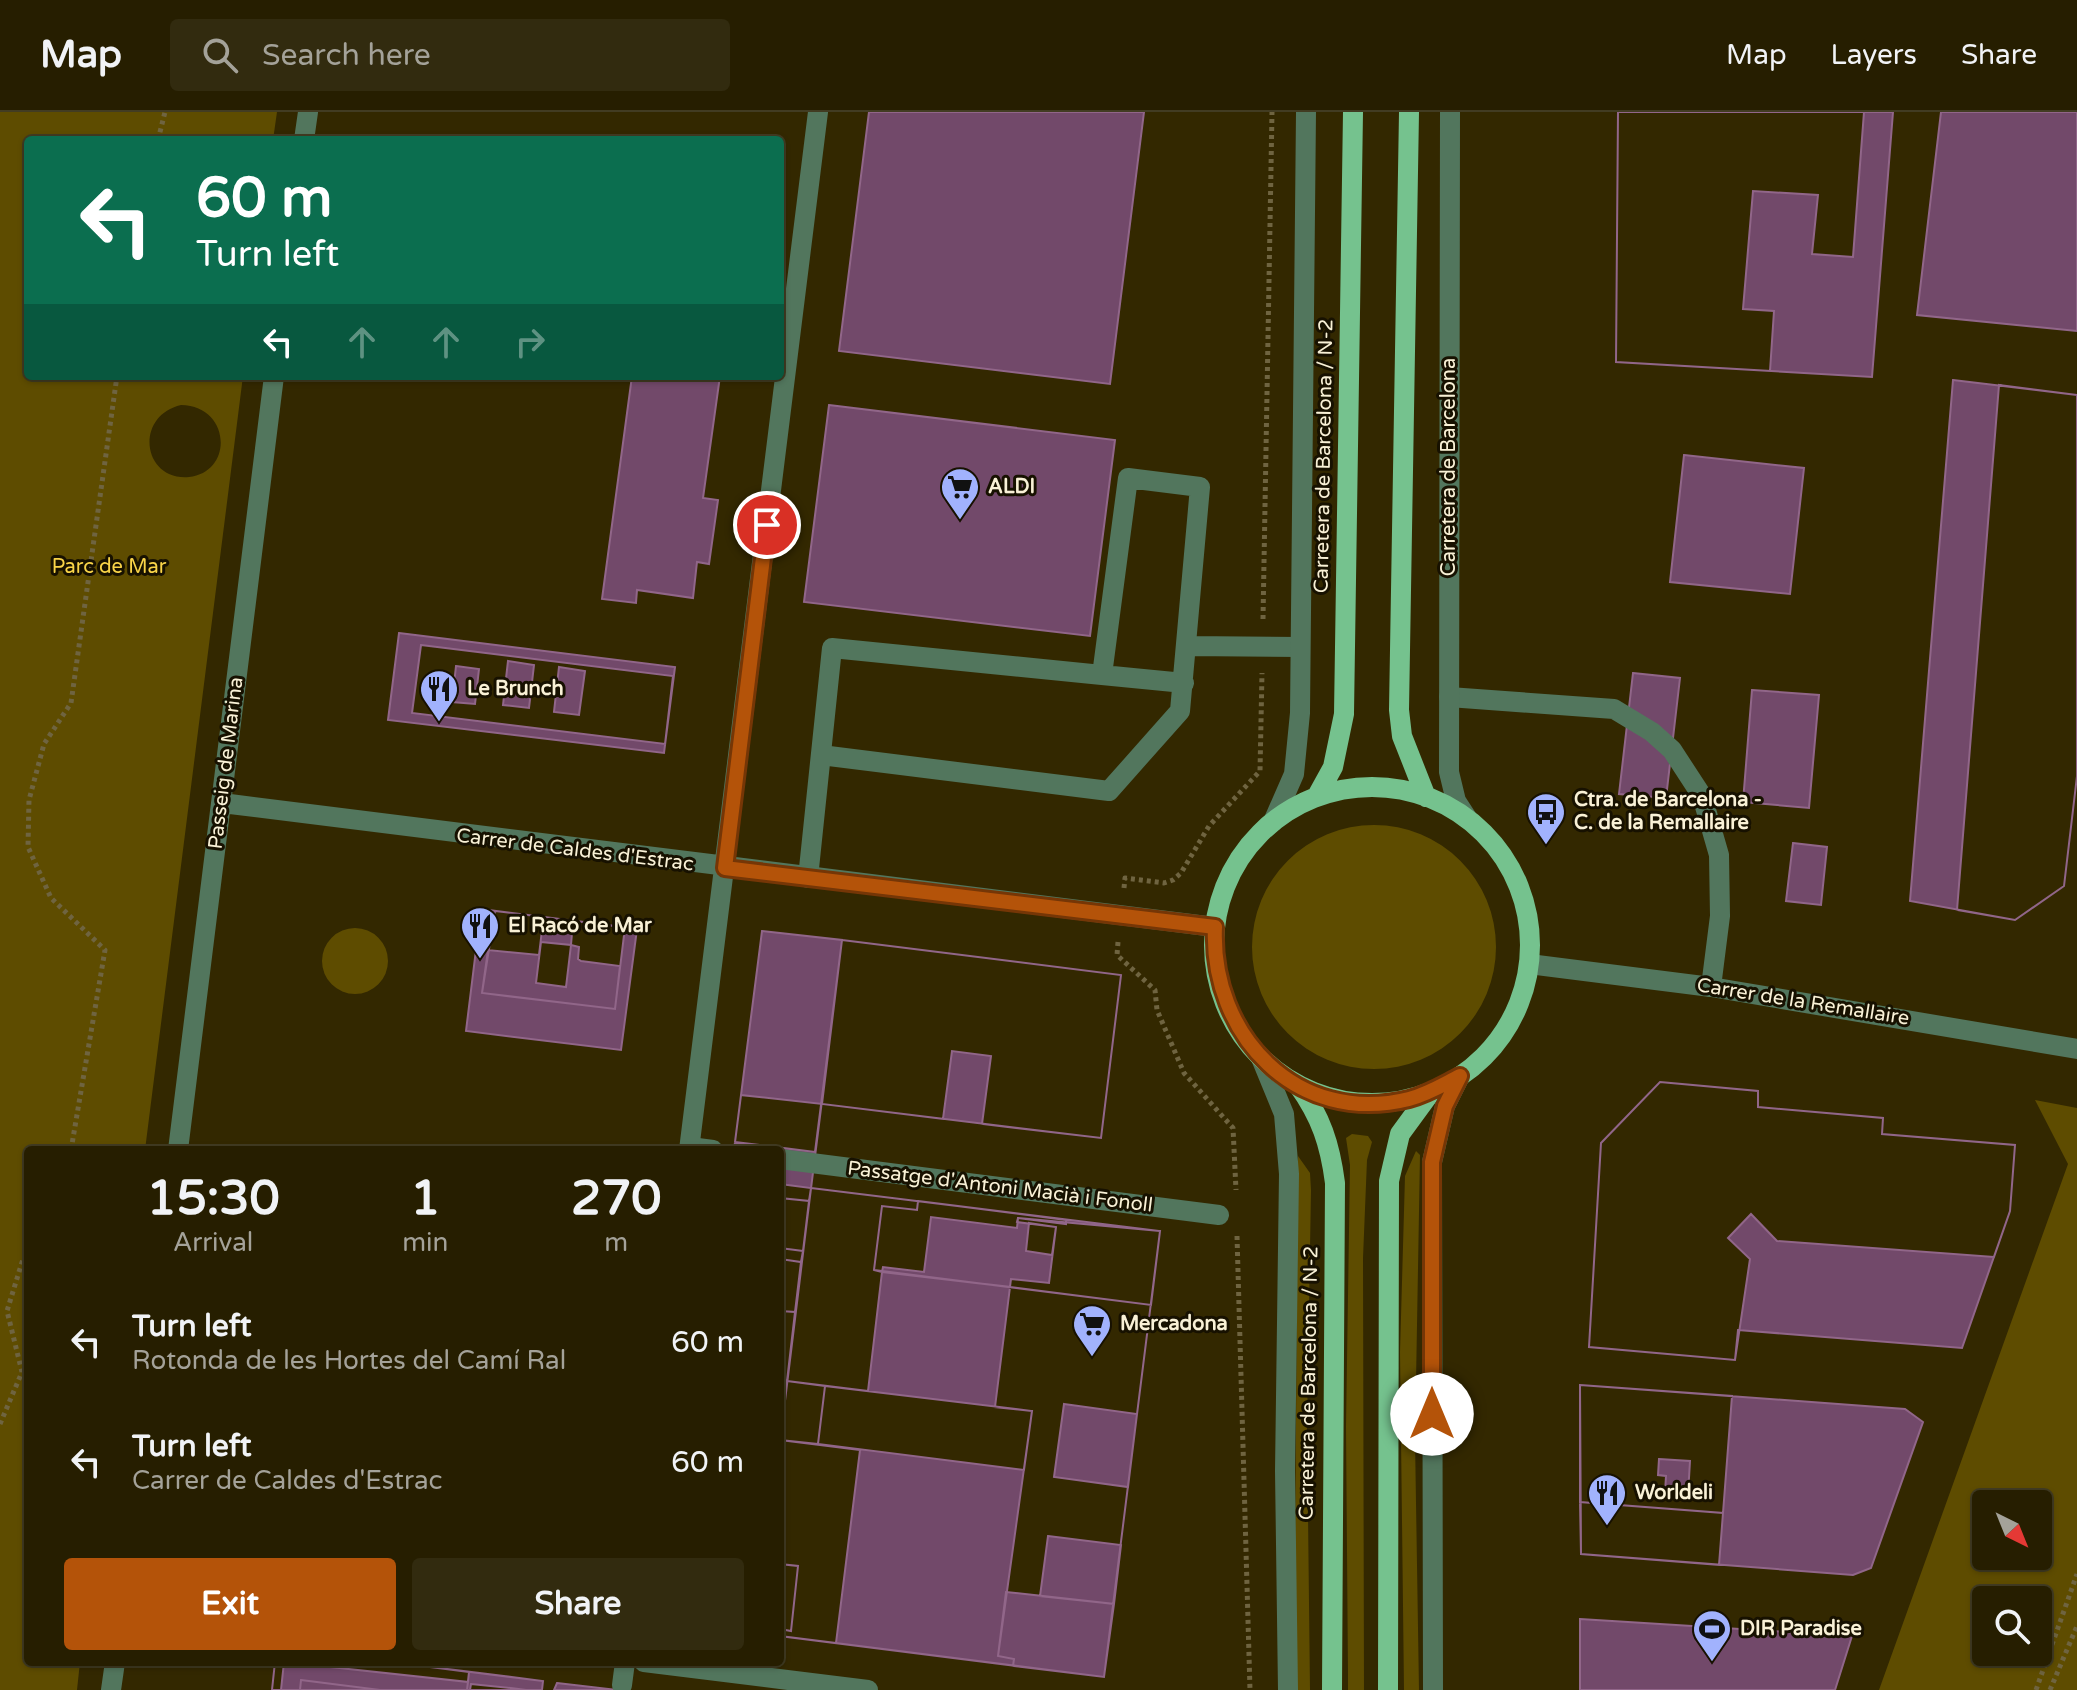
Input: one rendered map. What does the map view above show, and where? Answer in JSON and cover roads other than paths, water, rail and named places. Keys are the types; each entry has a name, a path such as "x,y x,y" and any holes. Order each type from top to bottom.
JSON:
{"main road":[{"name":"Carretera de Barcelona / N-2","path":"1317,796 1333,767 1344,714 1353,112"},
{"path":"1409,112 1399,710 1405,745 1426,797"},
{"path":"1353,788 1390,788 1426,797 1467,818 1498,850 1523,899 1529,931 1529,964 1513,1016 1481,1059 1460,1076 1409,1099 1364,1103 1341,1100 1298,1085 1261,1058 1245,1041 1223,998 1215,963 1219,903 1240,858 1273,822 1317,796 1353,788"},
{"name":"Carretera de Barcelona / N-2","path":"1298,1085 1317,1111 1327,1134 1335,1183 1332,1690"},
{"path":"1388,1690 1389,1181 1400,1134 1431,1091"}],"street":[{"path":"305,136 308,112"},
{"path":"690,1146 818,112"},
{"path":"1273,822 1294,774 1298,751 1306,112"},
{"name":"Carretera de Barcelona","path":"1450,112 1449,772 1456,801 1467,818"},
{"name":"Passeig de Marina","path":"179,1146 274,380"},
{"path":"821,755 1109,791 1180,711 1200,487 1128,478 1102,675"},
{"path":"1187,646 1300,647"},
{"path":"808,878 832,648 1184,683"},
{"path":"1449,697 1614,709 1652,732 1672,750 1702,796 1719,855 1720,916 1711,987"},
{"name":"Carrer de Caldes d'Estrac","path":"222,803 1215,927"},
{"name":"Carrer de la Remallaire","path":"1529,964 1711,987 2077,1049"},
{"path":"1261,1058 1284,1114 1289,1159 1285,1471 1288,1690"},
{"path":"1433,1690 1432,1162 1445,1106 1460,1076"},
{"name":"Passatge d'Antoni Macià i Fonoll","path":"784,1160 1219,1215"},
{"path":"111,1690 114,1666"},
{"path":"622,1685 624,1666"},
{"path":"676,1666 868,1690"}],"place":[{"name":"ALDI","path":"960,521"},
{"name":"Le Brunch","path":"439,723"},
{"name":"Ctra. de Barcelona - C. de la Remallaire","path":"1546,846"},
{"name":"El Racó de Mar","path":"480,960"},
{"name":"Mercadona","path":"1092,1358"},
{"name":"Worldeli","path":"1607,1527"},
{"name":"DIR Paradise","path":"1712,1663"}],"park label":[{"name":"Parc de Mar","path":"109,567"}]}
